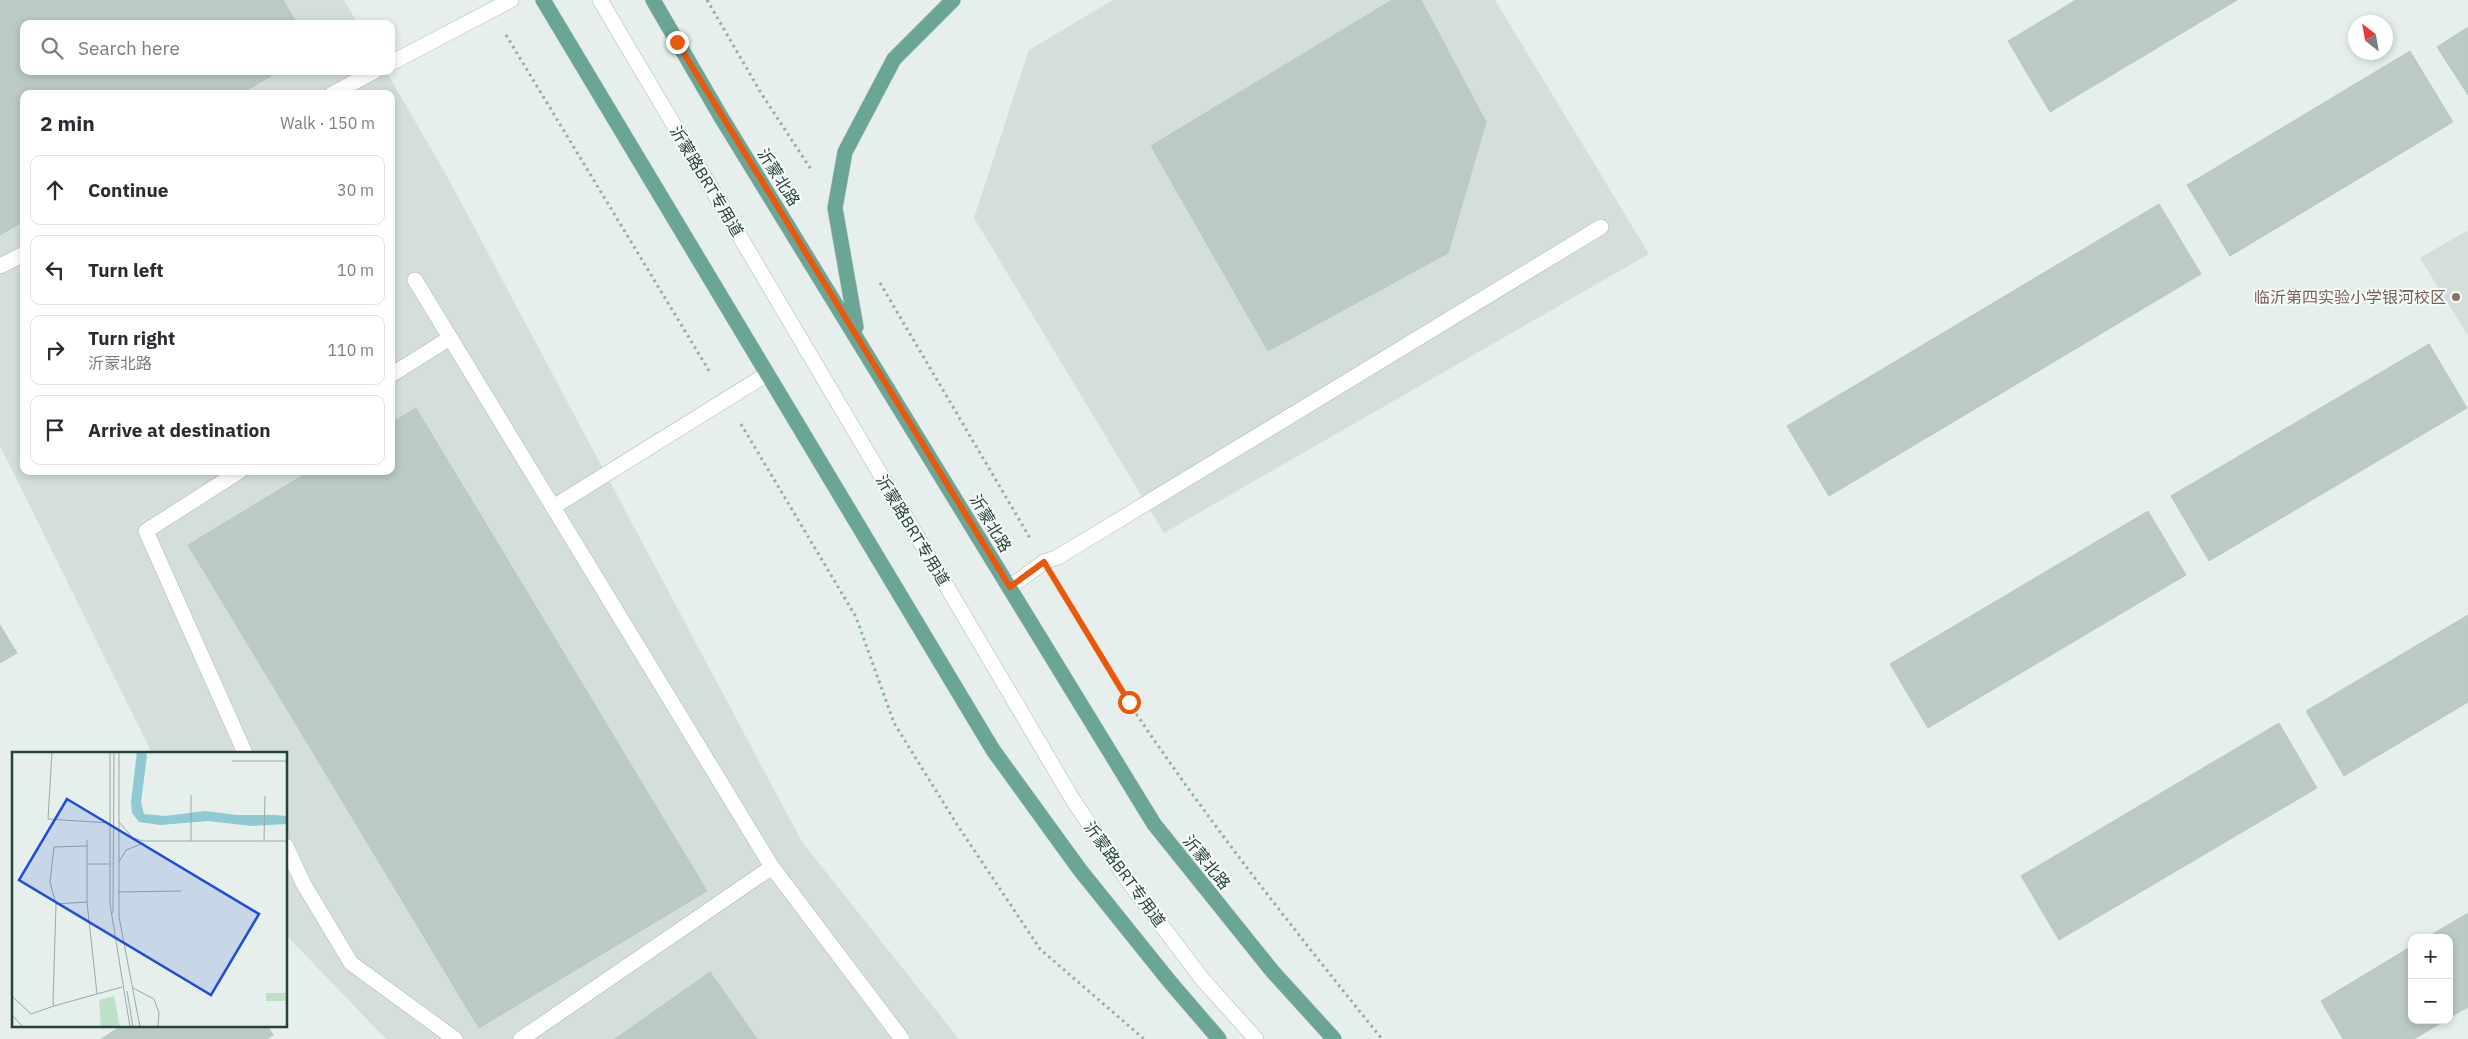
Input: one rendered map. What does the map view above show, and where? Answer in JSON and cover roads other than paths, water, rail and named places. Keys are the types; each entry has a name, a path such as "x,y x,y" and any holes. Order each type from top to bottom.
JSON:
{"main road":[{"path":"543,0 993,750 1080,870 1170,982 1219,1039"},
{"name":"沂蒙北路","path":"652,0 721,117 857,336 1154,824 1272,972 1334,1039"},
{"path":"857,336 835,208 845,152 894,58 953,0"}],"lane":[{"path":"395,61 511,0"},
{"name":"沂蒙路BRT专用道","path":"600,0 1072,800 1128,881 1202,980 1256,1039"},
{"path":"339,90 368,75"},
{"path":"1010,587 1044,562 1058,557 1601,227"},
{"path":"0,266 20,256"},
{"path":"415,280 772,867 902,1039"},
{"path":"395,372 450,338"},
{"path":"553,507 767,374"},
{"path":"234,475 146,531 245,752"},
{"path":"288,850 303,883 351,963 455,1039"},
{"path":"521,1039 772,867"}],"place":[{"name":"临沂第四实验小学银河校区","path":"2456,297"}]}
